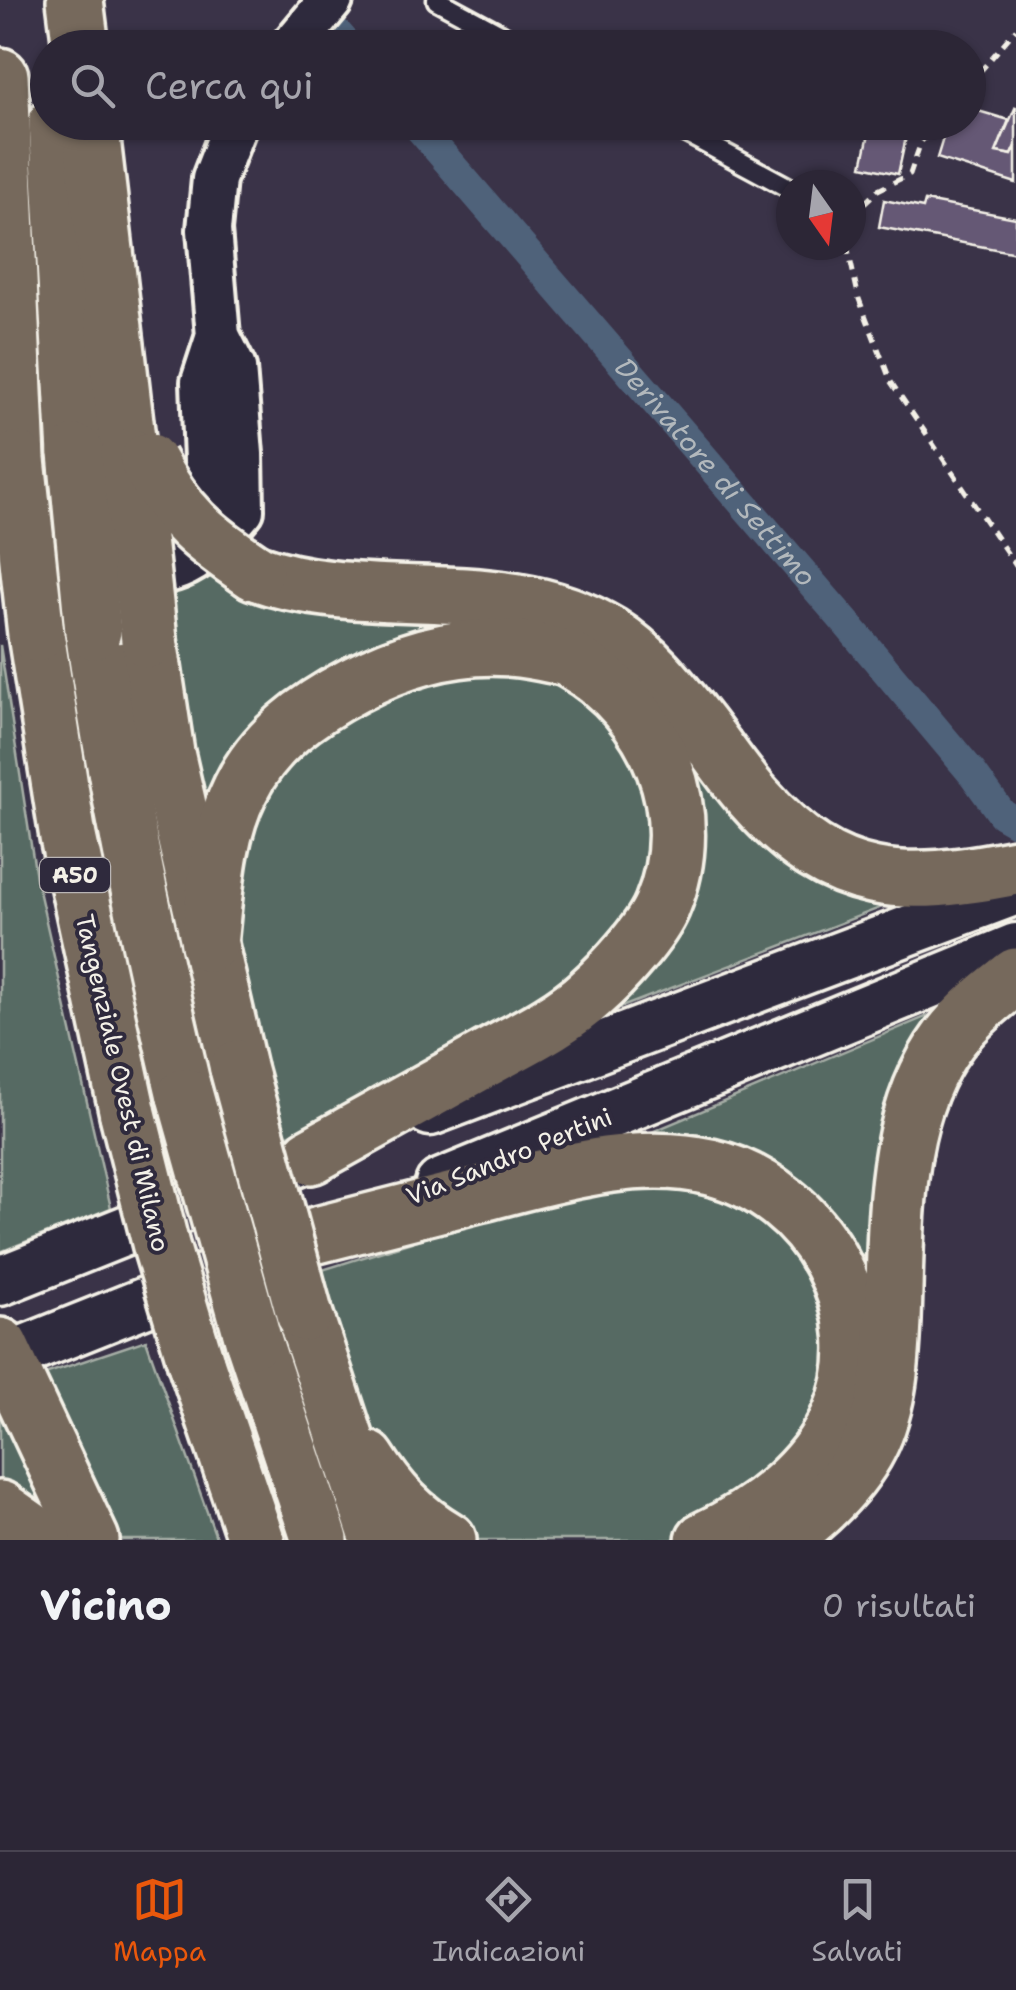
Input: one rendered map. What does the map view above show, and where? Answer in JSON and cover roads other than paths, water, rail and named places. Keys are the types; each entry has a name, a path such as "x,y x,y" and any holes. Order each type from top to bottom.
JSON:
{"highway":[{"path":"52,0 53,30"},
{"path":"75,0 79,30"},
{"name":"Tangenziale Ovest di Milano","path":"0,76 18,460 36,634 68,837 161,1246 256,1540"},
{"name":"A50","path":"60,140 118,457 93,630 125,828 184,1096 253,1339 320,1540"},
{"path":"92,140 119,360 118,457 166,753 238,1068 304,1314 379,1540"},
{"path":"118,457 162,488 194,528 255,572 313,588 478,598 533,606 578,618 612,636 641,658 752,796 803,846 855,871 909,881 941,880 1016,867"},
{"path":"209,944 220,843 240,788 271,742 325,700 389,667 459,648 520,648 570,659 623,699 656,744 673,791 678,854 662,908 632,949 590,994 535,1030 311,1156"},
{"path":"780,1540 826,1504 847,1480 874,1433 890,1373 898,1203 911,1116 925,1080 948,1040 977,1006 1016,976"},
{"path":"317,1234 548,1177 620,1164 669,1162 710,1166 754,1183 787,1206 820,1241 841,1280 853,1328 853,1369 840,1414 819,1451 786,1488 738,1524 704,1540"},
{"path":"2,1355 91,1540"},
{"path":"331,1396 389,1493 416,1522 448,1540"},
{"path":"0,1510 44,1540"}],"main road":[{"path":"0,1282 311,1156 1016,890"},
{"name":"Via Sandro Pertini","path":"2,1355 317,1234 1016,948"}],"street":[{"path":"305,30 331,0"},
{"path":"0,564 82,572 144,573 178,568 204,553 242,510 242,454 234,368 218,336 210,230 214,179 229,140"},
{"path":"0,532 100,541 170,539 196,523 207,487 203,382 218,336"}],"lane":[{"path":"437,0 493,30"},
{"path":"700,140 776,181"}],"waterway":[{"name":"Derivatore di Settimo","path":"430,140 847,624 1002,814 1016,822"}]}
